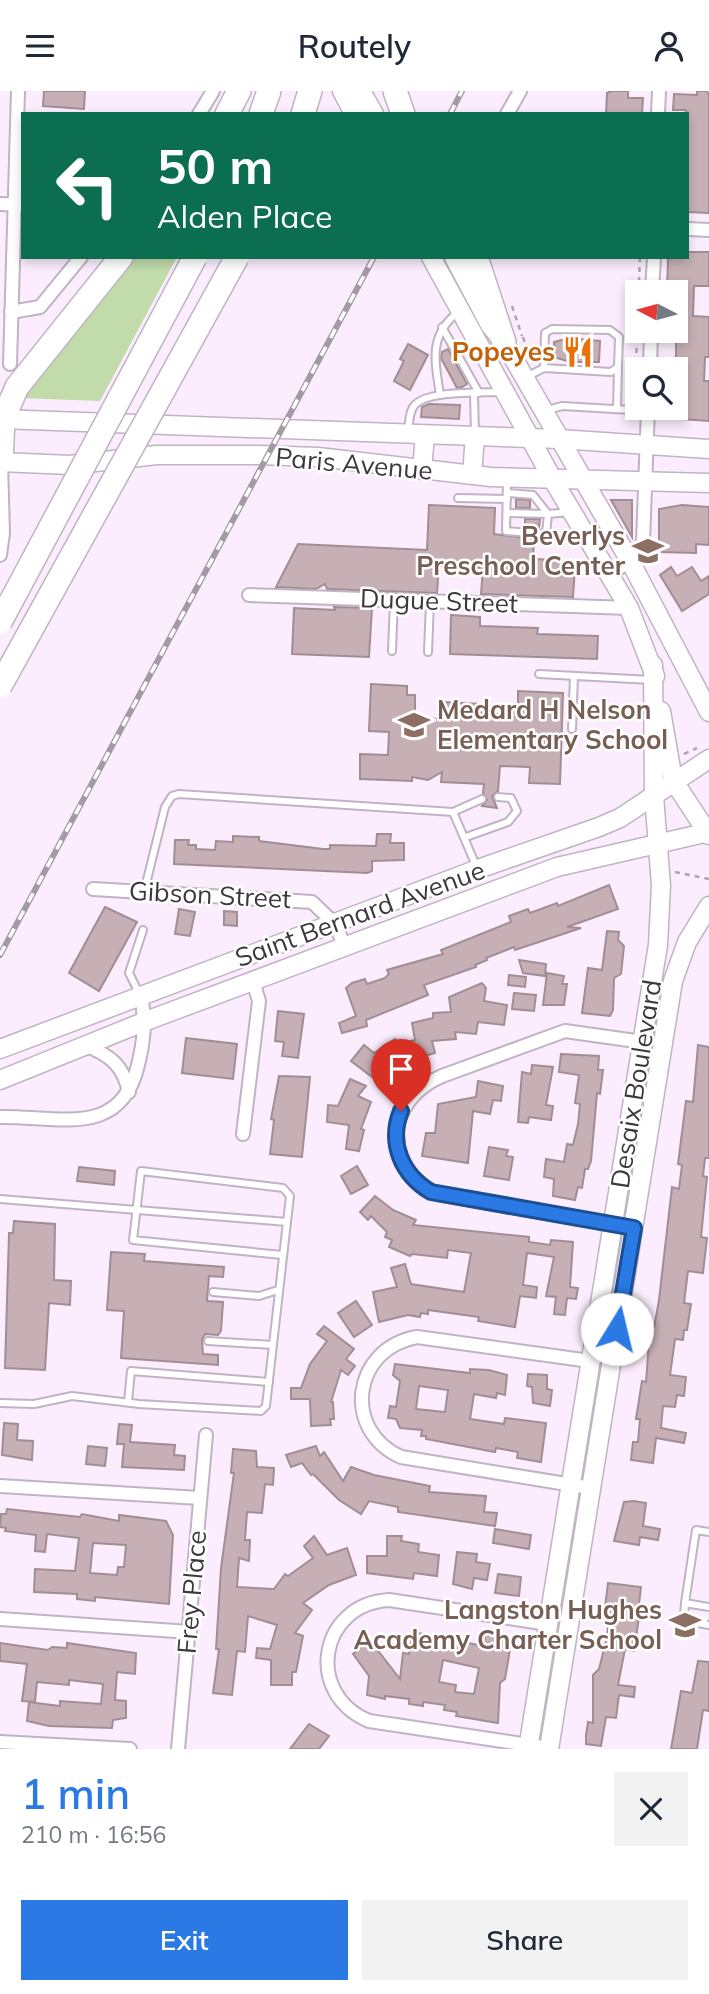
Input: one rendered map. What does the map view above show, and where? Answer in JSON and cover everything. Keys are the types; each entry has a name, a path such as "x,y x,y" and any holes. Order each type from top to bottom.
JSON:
{"highway":[{"path":"228,112 239,91"},
{"path":"262,112 269,91"},
{"path":"304,112 310,91"},
{"path":"1,462 1,419 17,387 119,259"},
{"path":"0,622 194,259"},
{"path":"0,686 236,259"},
{"path":"477,259 513,339"}],"street":[{"path":"10,364 18,205 18,91"},
{"path":"200,112 213,91"},
{"path":"342,91 353,112"},
{"path":"362,91 373,112"},
{"path":"508,112 520,91"},
{"path":"658,112 659,91"},
{"path":"0,204 18,205"},
{"path":"689,229 709,230"},
{"path":"11,312 40,307 79,259"},
{"path":"432,259 553,481 629,608 653,673 673,780 708,834"},
{"path":"455,259 490,325 513,339 530,375 542,411 630,561 709,712"},
{"path":"653,280 654,259"},
{"name":"Paris Avenue","path":"1,419 559,439 647,447 709,449"},
{"path":"610,574 630,561 643,542 647,447 645,420"},
{"path":"416,435 422,470"},
{"path":"472,475 475,436"},
{"name":"Paris Avenue","path":"1,462 70,465 156,455 318,457 472,475 507,490 553,481 709,483"},
{"path":"0,555 3,533 1,462"},
{"name":"Dugue Street","path":"249,595 629,608"},
{"name":"Desaix Boulevard","path":"528,1747 660,925 654,796 653,673"},
{"name":"Saint Bernard Avenue","path":"0,1049 478,869 598,827 654,796 704,753"},
{"name":"Saint Bernard Avenue","path":"0,1080 146,1021 557,867 708,834"},
{"name":"Gibson Street","path":"93,889 304,900 320,906 335,924 345,947"},
{"name":"Desaix Boulevard","path":"549,1749 673,981 682,951 709,906"},
{"path":"243,1134 259,1000 253,981"},
{"path":"0,1117 98,1117 118,1107 129,1093 137,1070 146,1021 141,996"},
{"path":"634,1228 431,1192 418,1183 402,1162 397,1147 397,1126 406,1102 424,1083 536,1040 565,1031 643,1042"},
{"path":"85,1045 114,1058 125,1076 129,1093"},
{"path":"590,1361 417,1337 397,1343 379,1355 367,1373 362,1394 367,1425 383,1446 396,1455 426,1463 591,1488"},
{"name":"Frey Place","path":"178,1749 206,1435"},
{"path":"0,1486 200,1498"},
{"path":"548,1624 384,1601 369,1604 346,1617 334,1634 329,1649 328,1670 334,1690 343,1703 364,1719 549,1749"},
{"path":"0,1619 190,1632"},
{"path":"0,1742 130,1749"}],"lane":[{"path":"440,395 434,358 442,327 460,310"},
{"path":"442,327 477,393 475,436"},
{"path":"544,368 545,333 552,330 610,330 619,337 617,409"},
{"path":"530,375 544,368 611,372 618,367"},
{"path":"416,435 412,408 419,400 440,395 504,392"},
{"path":"542,411 562,406 625,409"},
{"path":"458,498 507,490 533,495 548,514 546,534 506,531 507,490"},
{"path":"506,513 572,512"},
{"path":"391,650 394,600"},
{"path":"428,652 430,601"},
{"path":"539,674 575,676 653,673"},
{"path":"572,729 575,676"},
{"path":"144,892 165,807 172,796 179,794 453,812 482,799"},
{"path":"466,837 508,822 517,811 511,798 498,797"},
{"path":"453,812 478,869"},
{"path":"141,996 129,974 143,930"},
{"path":"0,1403 34,1404 72,1396 261,1411 266,1406 290,1196 283,1188 141,1171 133,1240 282,1255"},
{"path":"0,1199 287,1222"},
{"path":"213,1292 259,1296 278,1290"},
{"path":"208,1341 273,1345"},
{"path":"128,1402 131,1371 269,1382"},
{"path":"709,1532 696,1530 684,1616 692,1622 709,1625"},
{"path":"685,1603 709,1607"}],"path":[{"path":"639,280 640,259"},
{"path":"513,339 530,375"},
{"path":"678,758 704,753"},
{"path":"670,871 709,880"}],"green space":[{"path":"128,259 176,259 100,401 20,398"}],"building":[{"path":"44,91 85,91 84,109 43,106"},
{"path":"628,91 628,98 643,98 642,112 606,112 607,93"},
{"path":"697,91 707,91 709,95 709,213 689,212 689,112 673,110 674,94 697,95"},
{"path":"689,252 709,252 709,286 694,286 693,316 709,317 709,357 705,357 704,381 709,381 709,421 688,420 688,357 676,357 676,343 688,343 688,280 667,280 668,259 689,259"},
{"path":"569,338 600,341 599,362 570,362 554,357 554,342"},
{"path":"408,344 428,355 410,390 394,381 404,361 400,359"},
{"path":"448,349 467,384 462,387 457,388 441,358 442,352"},
{"path":"429,404 460,405 459,419 421,417 422,407"},
{"path":"516,499 530,500 530,508 516,508"},
{"path":"611,500 632,500 632,537"},
{"path":"429,505 495,508 494,534 534,539 533,559 562,560 562,567 575,568 573,597 481,594 483,568 439,566 437,593 327,589 325,584 316,589 276,587 298,544 427,550"},
{"path":"682,505 709,507 709,545 696,544 696,553 659,552 659,509"},
{"path":"525,519 540,519 539,528 525,527"},
{"path":"671,567 677,576 692,567 701,581 709,576 709,594 682,611 660,575"},
{"path":"334,607 372,608 369,657 292,654 294,608 335,610"},
{"path":"451,615 480,617 480,626 538,628 537,634 598,636 597,659 450,654"},
{"path":"371,684 407,686 407,695 415,695 415,718 443,719 444,702 480,704 479,712 502,715 503,706 518,706 518,691 563,693 560,784 529,783 530,767 500,766 498,791 492,796 497,808 482,806 487,800 483,793 484,784 441,782 442,772 428,780 412,777 412,781 360,779 360,754 388,755 389,732 369,731"},
{"path":"377,834 391,834 390,843 404,843 404,860 372,861 372,871 367,873 174,864 175,840 189,840 188,845 196,845 196,849 215,850 216,841 233,842 233,836 259,837 259,841 330,849 330,845 376,846"},
{"path":"609,885 618,909 567,927 581,928 515,950 514,947 486,958 487,960 475,965 476,967 424,985 428,995 366,1020 367,1026 342,1033 339,1023 356,1016 346,988 352,983 365,979 367,984 385,978 389,974 387,970 443,954 441,950 511,922 509,916 528,909 530,913 557,903 558,906"},
{"path":"105,907 137,922 99,991 69,973"},
{"path":"179,909 195,912 190,936 175,934"},
{"path":"224,911 237,912 237,926 224,925"},
{"path":"607,931 619,932 618,940 624,946 621,974 614,978 613,1010 610,1016 582,1013 588,968 602,970"},
{"path":"519,960 546,964 545,976 523,973"},
{"path":"547,973 564,976 562,984 567,984 564,1005 543,1005"},
{"path":"509,975 526,977 525,987 508,985"},
{"path":"482,983 486,988 484,1001 507,1005 504,1025 478,1022 476,1034 455,1032 456,1039 432,1041 435,1053 396,1064 376,1080 351,1061 364,1045 374,1053 395,1039 397,1044 415,1040 412,1023 433,1018 433,1013 451,1012 449,997"},
{"path":"514,993 536,995 534,1011 512,1009"},
{"path":"278,1011 304,1014 298,1058 282,1056 284,1042 275,1041"},
{"path":"186,1038 237,1044 233,1079 182,1073"},
{"path":"698,1045 709,1047 709,1158 705,1158 703,1176 707,1177 701,1237 707,1238 703,1273 688,1271 684,1303 691,1304 687,1330 684,1330 683,1340 675,1339 670,1375 686,1377 684,1396 677,1395 675,1407 663,1406 661,1428 686,1433 684,1443 656,1438 653,1463 631,1460 633,1442 638,1442 640,1419 636,1419 642,1381 646,1382 650,1328 654,1328 659,1300 672,1187 679,1189 682,1165 678,1164 686,1101 693,1102"},
{"path":"561,1054 599,1056 598,1070 603,1070 600,1094 597,1093 591,1161 588,1169 585,1169 582,1188 578,1187 575,1200 553,1196 554,1179 544,1177 546,1159 564,1162 567,1144 573,1145 578,1124 580,1104 575,1103 579,1075 559,1072"},
{"path":"532,1065 553,1067 546,1105 553,1106 551,1120 529,1117 528,1123 518,1122 522,1072 531,1074"},
{"path":"279,1076 310,1077 302,1157 270,1154 274,1120 271,1119"},
{"path":"350,1079 366,1086 358,1096 371,1102 361,1129 364,1130 359,1151 346,1149 349,1125 327,1122 328,1105 338,1106"},
{"path":"478,1081 503,1086 501,1101 493,1100 490,1114 473,1111 468,1163 422,1156 426,1133 435,1133 438,1104 476,1097"},
{"path":"489,1147 508,1150 506,1156 513,1157 509,1180 484,1176"},
{"path":"357,1166 368,1185 351,1194 341,1176"},
{"path":"79,1167 115,1171 114,1185 77,1181"},
{"path":"375,1196 393,1210 416,1220 413,1225 529,1237 529,1242 550,1245 551,1240 573,1242 570,1287 578,1288 576,1299 567,1298 565,1315 554,1314 556,1297 546,1296 554,1257 527,1253 523,1285 537,1287 536,1298 520,1296 515,1327 478,1321 479,1317 428,1310 428,1314 421,1313 420,1317 408,1315 379,1322 373,1292 397,1287 391,1268 405,1264 411,1284 464,1292 471,1253 448,1250 447,1258 412,1254 410,1256 389,1247 392,1240 385,1237 387,1232 371,1216 368,1220 360,1212"},
{"path":"14,1221 55,1224 54,1280 71,1281 70,1305 49,1303 45,1370 5,1368 9,1233 13,1233"},
{"path":"111,1252 145,1254 144,1261 224,1267 223,1277 209,1276 207,1301 223,1302 221,1331 218,1335 205,1334 202,1340 203,1354 218,1355 218,1365 121,1358 124,1311 107,1310"},
{"path":"356,1301 372,1325 354,1337 338,1313"},
{"path":"324,1326 354,1349 346,1359 355,1366 348,1375 341,1370 331,1402 334,1419 330,1419 331,1425 311,1426 310,1399 291,1399 291,1388 301,1388 310,1364 327,1341 317,1334"},
{"path":"395,1364 470,1373 470,1369 489,1370 507,1375 505,1395 497,1393 496,1398 474,1394 470,1419 504,1424 505,1418 546,1423 541,1462 517,1458 518,1452 496,1448 495,1452 426,1439 426,1436 421,1436 422,1430 400,1428 396,1419 388,1418 390,1406 396,1407 400,1381 393,1375","holes":["419,1386 448,1390 445,1412 416,1409"]},
{"path":"528,1374 547,1375 547,1389 552,1390 550,1406 533,1403 532,1387 527,1386"},
{"path":"4,1423 18,1424 17,1440 33,1441 32,1460 2,1455"},
{"path":"119,1424 132,1425 130,1442 175,1445 174,1455 185,1456 184,1470 122,1467 124,1444 117,1444"},
{"path":"88,1446 107,1448 105,1466 86,1464"},
{"path":"316,1446 320,1456 324,1452 343,1481 351,1467 374,1475 430,1486 429,1492 486,1496 484,1512 497,1513 495,1526 398,1512 398,1507 369,1501 361,1514 339,1500 311,1475 302,1463 291,1467 286,1455"},
{"path":"233,1449 256,1451 257,1467 274,1468 273,1485 265,1484 262,1513 247,1512 245,1540 250,1540 249,1561 239,1558 237,1587 274,1589 285,1574 288,1576 313,1558 304,1546 314,1536 327,1555 347,1548 356,1575 329,1585 303,1603 312,1610 295,1633 303,1636 296,1672 292,1672 292,1685 271,1685 271,1660 256,1658 257,1648 270,1649 277,1625 248,1616 245,1652 237,1651 232,1695 213,1693 219,1649 216,1649 221,1568 234,1473 231,1473"},
{"path":"624,1502 646,1503 643,1526 660,1529 658,1540 640,1537 639,1545 614,1541"},
{"path":"7,1509 80,1517 82,1514 119,1521 119,1515 166,1521 173,1535 169,1604 95,1597 95,1601 77,1599 77,1594 34,1592 35,1569 75,1571 79,1538 47,1534 45,1552 35,1551 36,1535 5,1531 6,1528 0,1527 1,1514 6,1514","holes":["93,1543 126,1545 124,1567 118,1567 117,1575 90,1573"]},
{"path":"495,1529 531,1535 529,1549 493,1543"},
{"path":"387,1536 402,1536 401,1541 419,1544 418,1552 439,1555 437,1576 414,1573 413,1579 367,1573 367,1556 387,1556"},
{"path":"457,1552 477,1554 476,1562 490,1564 487,1580 474,1578 472,1589 453,1584"},
{"path":"498,1574 521,1577 519,1596 495,1593"},
{"path":"608,1583 641,1587 641,1604 634,1651 625,1649 618,1685 635,1687 634,1697 619,1695 616,1718 606,1717 601,1746 586,1744 586,1735 588,1722 593,1723 593,1675 599,1669 607,1637 609,1617 604,1616"},
{"path":"413,1632 483,1646 485,1634 512,1638 505,1679 500,1683 498,1723 456,1716 457,1712 444,1710 445,1705 423,1702 423,1706 409,1704 409,1699 385,1696 385,1699 367,1695 369,1676 353,1654 369,1639 400,1679 403,1653 409,1654","holes":["443,1660 479,1668 474,1694 455,1692 456,1685 439,1682"]},
{"path":"0,1643 48,1650 52,1647 67,1648 67,1643 136,1653 135,1674 117,1672 115,1700 126,1701 126,1718 113,1720 112,1728 49,1726 27,1721 29,1702 60,1706 60,1701 101,1704 103,1684 69,1680 69,1685 37,1682 35,1702 22,1701 27,1664 0,1661"},
{"path":"698,1661 709,1662 709,1711 703,1710 697,1749 671,1749 681,1691 692,1693"},
{"path":"309,1724 329,1736 319,1749 290,1749"}],"railway":[{"path":"451,112 462,91"},
{"path":"0,955 373,259"}],"place":[{"name":"Popeyes","path":"578,352"},
{"name":"Beverlys Preschool Center","path":"648,551"},
{"name":"Medard H Nelson Elementary School","path":"414,725"},
{"name":"Langston Hughes Academy Charter School","path":"685,1625"}],"route":[{"path":"401,1111 396,1137 400,1158 410,1176 431,1192 446,1197 634,1228 617,1329"}]}
